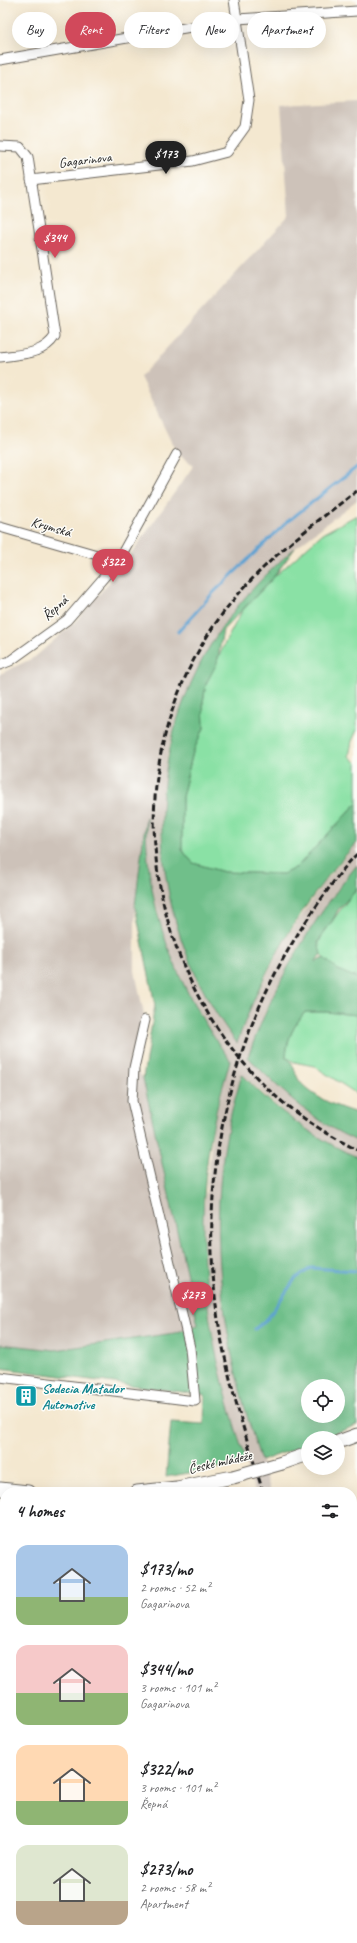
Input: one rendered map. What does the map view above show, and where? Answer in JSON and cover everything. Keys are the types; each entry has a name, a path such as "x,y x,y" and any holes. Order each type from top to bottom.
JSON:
{"street":[{"name":"Gagarinova","path":"234,0 236,12"},
{"path":"239,19 357,11"},
{"path":"0,60 191,27"},
{"name":"Gagarinova","path":"31,180 193,161 227,152 245,127 249,100 239,32"},
{"path":"0,146 20,147 28,157 55,336 49,344 35,351 0,357"},
{"name":"Řepná","path":"0,665 10,661 67,620 118,561 177,454"},
{"name":"Krymská","path":"0,526 118,561"},
{"path":"0,1377 195,1401 190,1348 132,1101 134,1068 145,1020"},
{"path":"345,1439 357,1435"},
{"name":"České mládeže","path":"181,1487 233,1477 282,1464 301,1457"}],"shaded area":[{"path":"357,101 357,500 295,548 268,573 239,604 210,646 179,715 173,732 167,756 161,818 161,838 237,1043 249,1010 283,943 322,885 357,843 357,865 334,894 296,951 263,1016 297,1103 321,1121 357,1141 357,1157 313,1134 287,1115 242,1074 229,1124 221,1286 236,1376 269,1487 253,1487 230,1409 216,1353 206,1288 204,1209 214,1122 230,1060 214,1039 192,1002 166,944 151,884 147,858 146,822 135,906 135,971 145,1020 135,1068 143,1078 198,1325 175,1333 55,1350 0,1344 0,674 35,657 75,622 119,571 194,465 177,454 140,377 289,216 281,105"}],"green space":[{"path":"357,515 357,730 352,741 349,756 357,763 357,803 297,867 283,874 224,872 193,863 182,850 182,797 193,752 204,728 203,702 206,684 225,643 242,611 273,578 322,534"},
{"path":"295,548 273,578 223,630 217,663 206,684 203,702 204,728 193,752 182,797 182,850 193,863 224,872 283,874 297,867 357,803 357,843 319,887 286,937 259,989 237,1043 208,998 185,950 170,900 163,849 163,797 171,745 186,695 210,646 228,619 248,594"},
{"path":"146,817 147,851 151,884 167,946 179,975 194,1004 230,1060 216,1113 208,1153 203,1218 203,1251 209,1316 215,1348 222,1379 246,1463 166,1477 171,1422 204,1424 205,1395 0,1368 0,1344 55,1350 175,1333 198,1325 143,1078 155,1005 135,906"},
{"path":"357,865 357,889 338,910 331,923 323,933 318,943 321,954 315,962 324,958 338,970 357,978 357,1015 326,1012 305,1012 291,1033 286,1057 292,1063 299,1081 314,1094 328,1102 357,1113 357,1141 312,1115 285,1093 248,1057 269,1005 294,956 324,909"},
{"path":"357,889 357,978 350,976 330,964 320,953 319,944 323,934"},
{"path":"305,1012 326,1012 357,1015 357,1094 314,1066 294,1062 286,1057 291,1033"},
{"path":"242,1074 267,1099 295,1122 325,1141 357,1157 357,1425 341,1431 301,1431 301,1447 261,1461 236,1374 221,1281 219,1249 220,1186 223,1154 233,1105"}],"waterway":[{"path":"178,632 213,593 287,522 357,467"},
{"path":"255,1329 268,1318 295,1279 311,1268 357,1271"}],"railway":[{"path":"357,491 274,557 238,595 206,638 179,693 162,750 154,809 157,867 169,925 190,980 220,1032 258,1079 280,1100 304,1119 357,1150"},
{"path":"261,1487 233,1390 221,1339 217,1312 214,1286 212,1236 214,1187 220,1138 230,1090 245,1043 264,997 286,953 313,911 339,874 357,854"}],"place":[{"name":"Sodecia Matador Automotive","path":"26,1396"}]}
